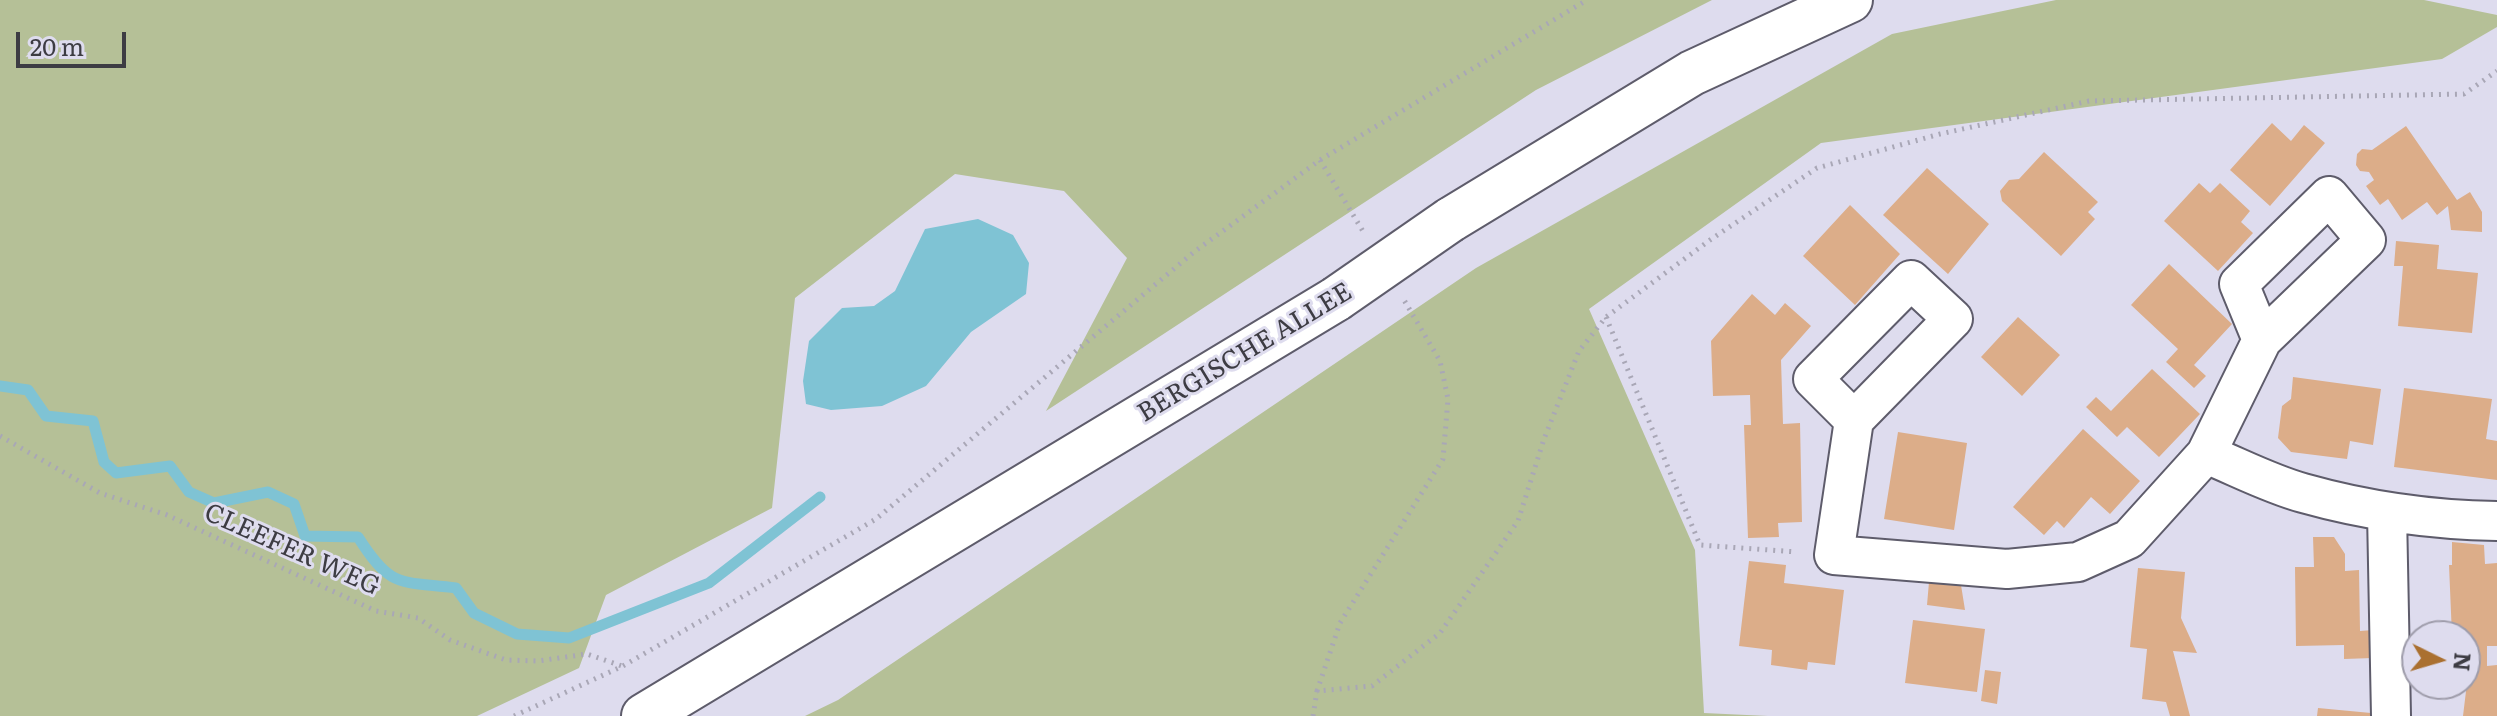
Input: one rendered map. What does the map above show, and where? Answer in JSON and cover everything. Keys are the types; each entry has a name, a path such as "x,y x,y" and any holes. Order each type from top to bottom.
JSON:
{"main road":[{"name":"BERGISCHE ALLEE","path":"644,716 1336,299 1450,220 1692,73 1850,0"}],"street":[{"path":"1854,420 1834,555 2007,569 2078,562 2129,539 2206,454 2262,340"},
{"path":"2206,454 2300,493 2387,513 2497,521"},
{"path":"2387,513 2391,716"}],"path":[{"path":"514,716 623,666 876,519 1194,252 1320,160 1587,0"},
{"path":"1317,691 1372,686 1440,633 1518,521 1544,439 1579,351 1606,317 1710,240 1817,168 1940,134 2089,101 2464,94 2497,71"},
{"path":"1320,160 1368,240"},
{"path":"1313,716 1317,691 1340,623 1443,459 1448,399 1440,361 1400,294"},
{"path":"1606,317 1700,545 1834,555"},
{"name":"CLEEFER WEG","path":"0,436 100,493 167,515 376,611 418,618 450,640 506,660 538,661 587,654 623,666"}],"green space":[{"path":"0,0 1712,0 1536,90 1046,411 1127,258 1064,191 955,174 795,298 772,508 606,595 579,668 477,716 0,716"},
{"path":"2056,0 2424,0 2497,15 2497,27 2442,59 1821,143 1589,309 1695,550 1704,713 1768,716 805,716 838,700 1476,268 1892,34"}],"water":[{"path":"978,219 1013,235 1029,263 1026,294 971,332 926,386 882,406 831,410 806,404 803,381 809,341 842,308 874,306 895,291 925,229"}],"building":[{"path":"2272,123 2291,141 2304,125 2325,143 2270,206 2230,170"},
{"path":"2406,126 2457,200 2470,192 2482,212 2482,232 2451,230 2448,206 2437,215 2427,202 2402,220 2388,199 2380,205 2366,186 2374,180 2369,172 2360,171 2356,165 2357,154 2362,149 2372,150"},
{"path":"2044,152 2098,202 2088,212 2095,219 2061,256 2002,201 2000,191 2009,180 2019,179"},
{"path":"1927,168 1989,224 1948,274 1883,215"},
{"path":"2199,183 2210,193 2220,183 2250,211 2241,222 2253,233 2218,271 2164,221"},
{"path":"1850,205 1900,254 1855,305 1803,256"},
{"path":"2396,241 2439,245 2437,269 2478,273 2472,333 2398,326 2403,266 2394,266"},
{"path":"2169,264 2232,324 2194,365 2206,376 2194,388 2166,362 2178,349 2131,305"},
{"path":"1752,294 1775,315 1785,303 1811,326 1781,360 1783,424 1800,423 1802,522 1778,523 1779,537 1748,538 1744,425 1751,425 1750,395 1713,396 1711,341"},
{"path":"2018,317 2060,355 2022,396 1981,357"},
{"path":"2152,369 2200,414 2159,457 2127,427 2117,437 2086,407 2096,397 2111,411"},
{"path":"2293,377 2381,389 2373,445 2350,441 2347,459 2291,452 2278,438 2282,406 2291,399"},
{"path":"2404,388 2492,399 2486,439 2497,441 2497,480 2394,467"},
{"path":"2083,429 2140,481 2110,514 2091,497 2064,528 2057,521 2044,535 2013,507"},
{"path":"1898,432 1967,443 1954,530 1884,519"},
{"path":"2313,537 2334,537 2345,554 2345,571 2359,570 2360,631 2373,630 2373,658 2344,659 2344,645 2296,646 2295,567 2314,567"},
{"path":"2452,542 2484,545 2485,564 2497,563 2497,646 2487,646 2487,666 2497,665 2497,716 2463,716 2465,700 2481,700 2481,620 2451,620 2449,565 2452,565"},
{"path":"1749,561 1786,565 1784,583 1844,590 1835,665 1808,662 1807,670 1771,665 1772,650 1739,646"},
{"path":"2138,568 2185,572 2181,618 2197,653 2173,651 2190,716 2170,716 2166,702 2142,699 2147,649 2130,647"},
{"path":"1929,582 1961,585 1965,610 1927,605"},
{"path":"1913,620 1985,629 1977,692 1905,683"},
{"path":"1985,670 2001,672 1997,704 1981,701"},
{"path":"2318,708 2371,713 2371,716 2317,716"}],"waterway":[{"path":"0,386 28,390 46,416 93,421 104,462 116,473 170,466 189,492 214,503 268,492 294,504 305,536 358,537 388,574 409,582 456,588 474,613 517,634 569,638 709,583 820,497"}]}
